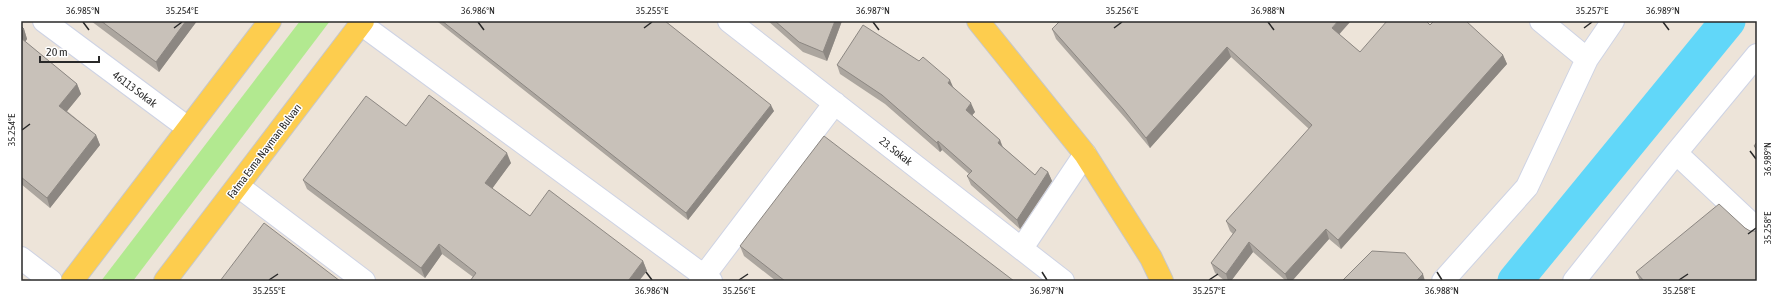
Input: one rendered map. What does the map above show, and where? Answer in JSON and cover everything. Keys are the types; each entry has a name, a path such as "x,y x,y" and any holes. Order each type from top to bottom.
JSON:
{"main road":[{"path":"72,281 270,21"},
{"path":"978,21 1085,154 1151,258 1162,281"},
{"name":"Fatma Esma Nayman Bulvarı","path":"165,281 362,23"}],"street":[{"name":"46113 Sokak","path":"44,21 188,128"},
{"name":"23. Sokak","path":"728,21 1063,281"},
{"path":"1541,21 1587,59"},
{"path":"1444,281 1527,186 1587,59 1613,21"},
{"path":"362,23 705,279 835,103"},
{"path":"1574,281 1676,153 1757,55"},
{"path":"1676,153 1757,229"},
{"path":"1022,248 1085,154"},
{"path":"238,186 364,281"},
{"path":"21,258 51,281"}],"green space":[{"path":"300,21 330,21 133,281 101,281"}],"building":[{"path":"101,21 186,21 156,62"},
{"path":"442,21 665,21 771,105 686,213"},
{"path":"775,21 835,21 823,52 799,42"},
{"path":"1060,21 1338,21 1332,28 1360,52 1387,21 1426,21 1430,25 1434,21 1466,21 1503,55 1338,240 1326,229 1285,274 1249,242 1226,274 1211,263 1236,230 1226,221 1312,125 1227,47 1146,138 1123,109 1052,29"},
{"path":"863,25 919,61 923,57 950,80 948,83 971,103 966,110 1000,140 998,143 1035,175 1041,167 1048,172 1017,220 967,176 972,171 938,141 937,143 882,95 837,65"},
{"path":"21,38 77,84 59,106 96,135 47,198 21,177"},
{"path":"429,95 507,153 485,183 530,216 549,190 643,261 628,281 470,281 476,273 439,244 421,268 303,180 366,96 406,126"},
{"path":"824,136 1014,281 785,281 740,246"},
{"path":"1757,142 1757,149 1754,146"},
{"path":"1719,204 1745,228 1750,231 1757,232 1757,281 1644,281 1636,272"},
{"path":"264,223 340,281 220,281"},
{"path":"1372,251 1405,253 1423,274 1416,281 1342,281"}],"waterway":[{"path":"1515,281 1728,21"}]}
